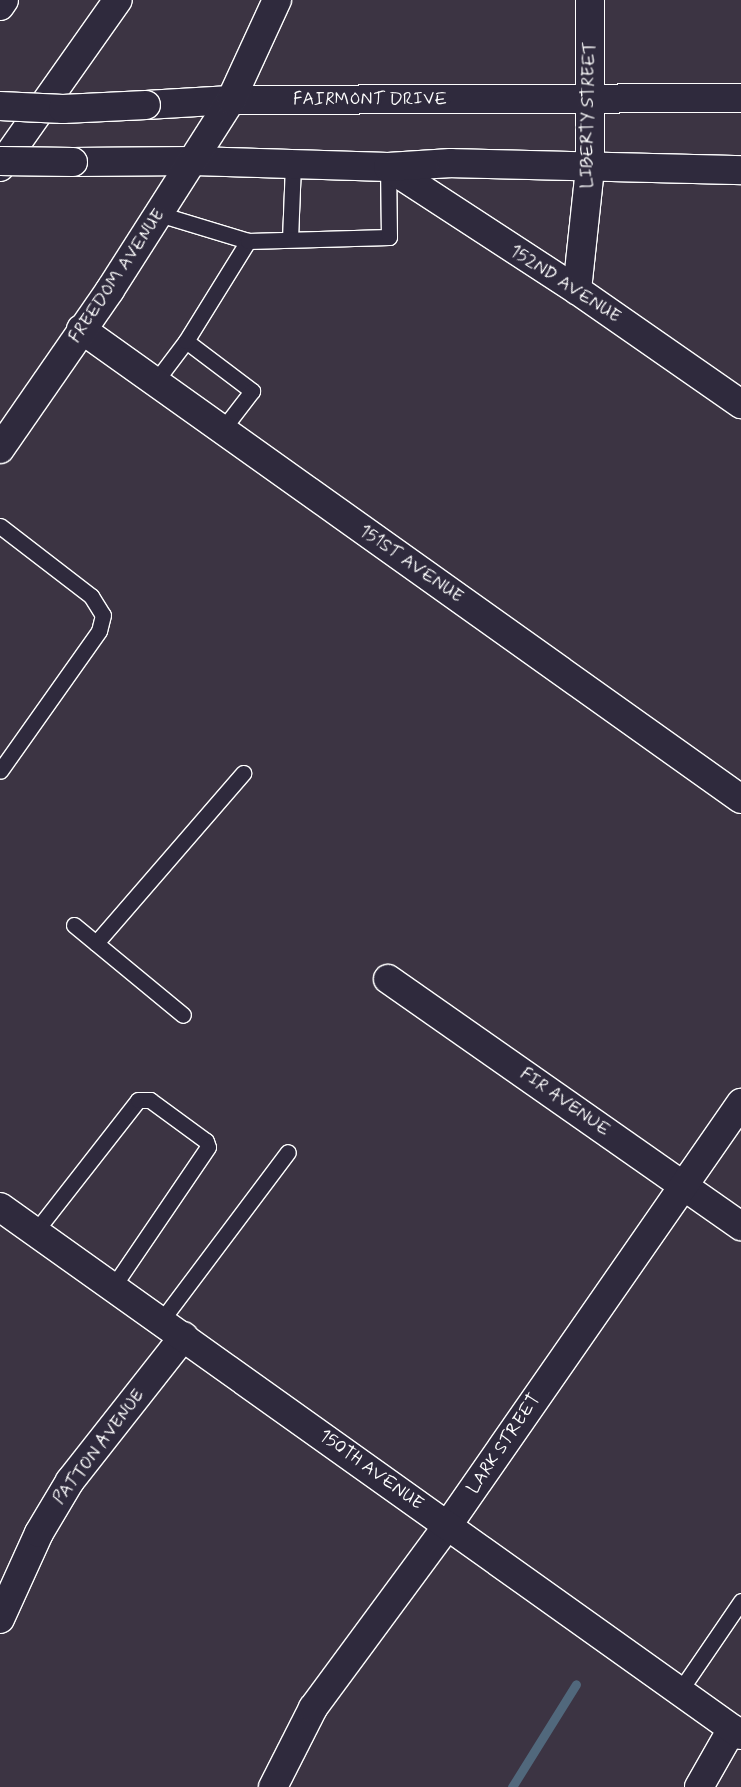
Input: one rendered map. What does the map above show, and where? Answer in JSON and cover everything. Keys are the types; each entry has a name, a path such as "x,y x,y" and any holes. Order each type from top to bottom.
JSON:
{"main road":[{"path":"0,6 4,0"},
{"path":"0,167 118,0"},
{"name":"FREEDOM AVENUE","path":"0,449 81,329 110,290 194,161 231,100 277,0"},
{"name":"LIBERTY STREET","path":"577,290 590,168 590,0"},
{"name":"FAIRMONT DRIVE","path":"0,106 63,109 231,100 741,98"},
{"path":"0,161 194,161 388,167 451,163 590,168 741,170"},
{"name":"152ND AVENUE","path":"388,167 577,290 741,404"},
{"name":"151ST AVENUE","path":"81,329 741,799"},
{"name":"FIR AVENUE","path":"388,979 741,1226"},
{"name":"LARK STREET","path":"274,1787 313,1708 448,1525 741,1103"},
{"name":"150TH AVENUE","path":"0,1207 184,1336 737,1732"},
{"name":"PATTON AVENUE","path":"0,1619 40,1533 70,1481 184,1336"},
{"path":"699,1787 737,1732"}],"lane":[{"path":"290,239 293,164"},
{"path":"159,214 248,241 389,237 388,167"},
{"path":"155,382 186,341 248,241"},
{"path":"186,341 252,391 222,430"},
{"path":"0,526 91,596 103,615 99,631 0,771"},
{"path":"96,942 243,774"},
{"path":"74,925 184,1015"},
{"path":"35,1232 138,1100 150,1100 206,1141 208,1147 112,1287"},
{"path":"161,1321 288,1152"},
{"path":"679,1692 741,1601"}],"waterway":[{"path":"512,1787 576,1684"}]}
